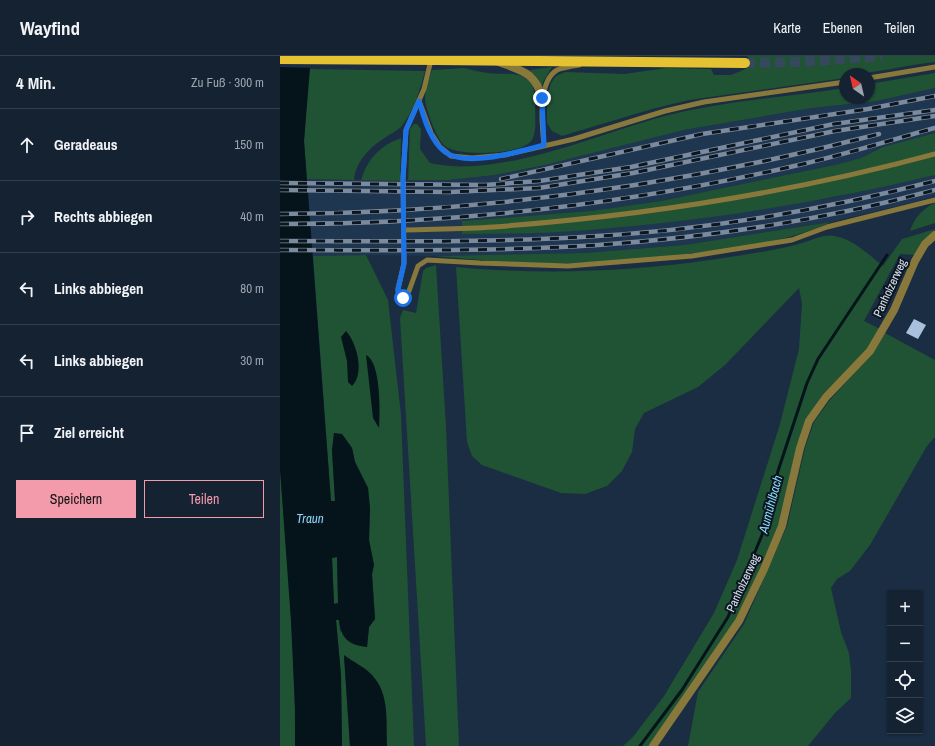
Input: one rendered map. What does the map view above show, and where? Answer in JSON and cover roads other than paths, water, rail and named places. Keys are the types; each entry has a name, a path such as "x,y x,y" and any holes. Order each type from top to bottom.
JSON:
{"main road":[{"path":"280,59 434,58 604,62 745,63"}],"street":[{"path":"496,60 530,74 539,88 542,98"},
{"name":"Panholzerweg","path":"653,746 739,621 752,594 782,526 800,448 809,421 826,397 870,351 894,310 915,261 926,244 935,235"}],"lane":[{"path":"434,58 419,101 406,130 403,178 405,230 404,264 398,289 399,301 409,291 418,266 427,260 568,266 692,256 792,240 827,227 935,200"},
{"path":"544,145 542,98 550,78 556,71 566,67 604,62"},
{"path":"875,77 935,67"},
{"path":"419,101 425,120 435,141 445,152 452,156 472,158 505,155 574,139 665,110 704,102 839,83"},
{"path":"405,230 491,227 565,221 666,208 726,199 850,176 935,154"}],"water":[{"name":"Traun","path":"280,56 311,56 304,141 331,501 335,501 332,450 334,433 342,434 352,448 355,462 368,488 370,509 369,540 374,565 372,574 375,619 369,627 367,647 360,646 347,640 342,632 339,620 336,620 341,675 342,746 295,746 291,621 280,469","holes":["337,557 338,603 334,604 332,558"]},
{"path":"346,331 350,336 356,351 359,366 356,381 352,386 348,382 347,361 341,337"},
{"path":"366,355 371,359 377,377 380,411 379,428 373,418"},
{"path":"344,655 369,672 378,683 382,691 387,718 387,746 350,746"}],"waterway":[{"name":"Aumühlbach","path":"640,746 682,690 728,617 762,535 778,471 807,383 818,359 887,255"}],"tunnel":[{"path":"745,63 802,62 882,56"}],"railway":[{"path":"501,179 702,134 868,109 935,96"},
{"path":"280,183 485,185 539,181 631,167 834,124 935,110"},
{"path":"280,190 450,192 539,188 633,173 835,131 935,116"},
{"path":"280,224 346,223 477,216 609,201 739,178 803,164 935,128"},
{"path":"280,214 432,208 507,202 582,193 731,168 879,134"},
{"path":"280,241 544,239 671,230 760,218 848,202 935,181"},
{"path":"280,250 518,249 641,242 768,226 894,201 935,190"}]}
